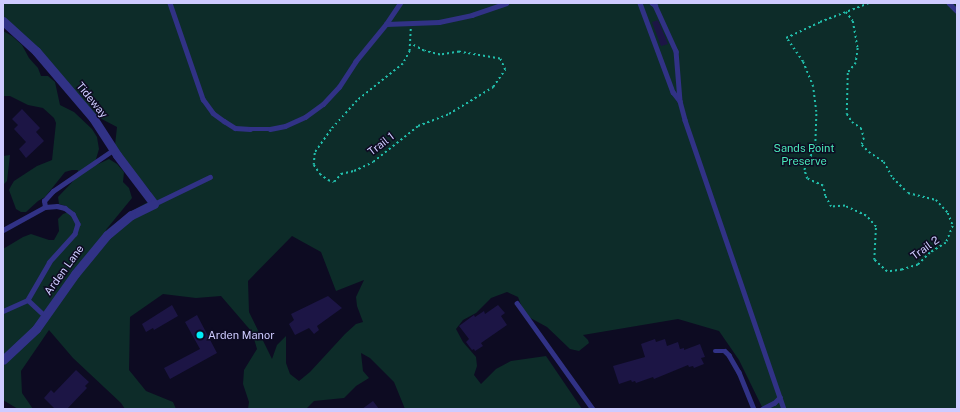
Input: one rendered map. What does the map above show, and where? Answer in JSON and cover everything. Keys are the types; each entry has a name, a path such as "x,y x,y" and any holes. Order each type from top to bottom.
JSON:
{"street":[{"name":"Tideway","path":"3,21 36,51 93,118 114,150 154,204"},
{"name":"Arden Lane","path":"3,360 36,329 75,274 107,235 131,215 154,204"}],"lane":[{"path":"170,3 204,99 213,113 224,121 235,128 250,129 270,129 285,126 305,117 323,104 339,86 355,62 386,24 400,3"},
{"path":"386,24 439,22 472,15 506,3"},
{"path":"640,3 673,92 680,101"},
{"path":"652,3 655,5 676,51 680,101 784,409"},
{"path":"949,3 957,11"},
{"path":"45,207 44,201 53,191 114,150"},
{"path":"154,204 210,177"},
{"path":"3,230 45,207 57,206 65,208 73,214 78,224 75,234 50,262 28,300 3,311"},
{"path":"28,300 45,316"},
{"path":"517,303 593,409"},
{"path":"715,351 725,351 729,355 739,372 754,409"},
{"path":"762,409 774,403 780,397"}],"path":[{"name":"Trail 2","path":"846,12 853,21 858,48 856,63 848,74 847,114 852,122 861,128 864,138 862,145 869,152 884,162 893,178 908,193 936,200 948,213 953,226 946,243 930,253 918,265 902,270 887,272 874,260 876,227 866,216 845,206 831,207 825,196 823,186 807,179 804,170 815,146 816,112 813,87 803,62 786,38 846,12 869,3"},
{"name":"Trail 1","path":"410,23 410,51 403,64 357,101 331,130 315,153 314,165 320,174 328,180 334,182 341,174 354,172 373,162 418,126 449,114 493,87 505,70 500,59 459,52 440,55 424,51 411,44"}],"green space":[{"name":"Sands Point Preserve","path":"3,3 957,3 957,409 763,409 739,360 719,331 678,319 583,335 589,343 579,351 570,349 547,327 525,315 518,297 507,292 491,298 476,313 463,320 456,329 463,342 476,357 477,366 474,375 481,384 496,369 511,361 546,356 582,409 405,409 394,382 370,358 361,353 363,371 369,378 356,386 344,398 314,401 306,409 248,409 249,402 243,384 244,370 257,349 252,332 221,296 196,298 163,294 130,317 129,370 146,391 173,402 176,409 125,409 121,403 73,358 49,330 21,371 22,393 33,409 18,409 3,400 3,249 31,234 49,240 54,240 59,231 58,219 63,214 71,211 66,206 59,204 58,197 76,178 78,170 65,172 45,197 26,212 21,212 16,209 9,190 14,181 37,166 52,160 56,123 54,118 43,108 28,105 10,96 3,96 3,31 12,36 22,45 29,58 38,68 41,76 48,76 55,82 60,105 74,112 92,129 97,137 99,149 94,166 109,159 117,164 124,172 123,182 129,188 132,198 105,231 130,212 148,202 151,192 125,161 115,145 117,127 96,116 3,22","holes":["292,236 321,252 336,291 364,280 356,297 357,306 363,322 356,324 345,334 310,372 299,381 290,374 286,363 286,336 277,345 272,359 249,312 248,281"]},
{"path":"10,155 7,181 3,185 3,156"}],"building":[{"path":"658,20 668,44 661,46 652,22"},
{"path":"22,109 40,128 36,132 44,141 26,158 19,149 26,142 14,129 18,125 12,119"},
{"path":"328,296 342,308 317,326 319,330 314,334 309,328 295,335 289,324 294,320 291,314"},
{"path":"172,305 178,316 154,330 153,328 146,332 142,324"},
{"path":"498,305 505,313 501,316 507,325 481,343 483,346 475,351 474,349 472,350 466,342 469,339 459,326 474,315 475,317 484,311 485,314"},
{"name":"Arden Manor","path":"197,315 217,353 170,379 164,368 200,349 185,322"},
{"path":"655,339 656,342 665,339 667,346 678,342 680,349 684,348 684,350 700,344 705,357 701,358 704,364 694,368 693,366 689,367 688,365 654,379 653,377 636,383 635,381 632,382 631,380 619,384 613,366 645,357 641,344"},
{"path":"76,370 89,382 85,386 87,388 67,409 55,409 44,398 51,390 54,393"},
{"path":"373,401 379,409 362,409"}],"place":[{"name":"Arden Manor","path":"200,335"}]}
